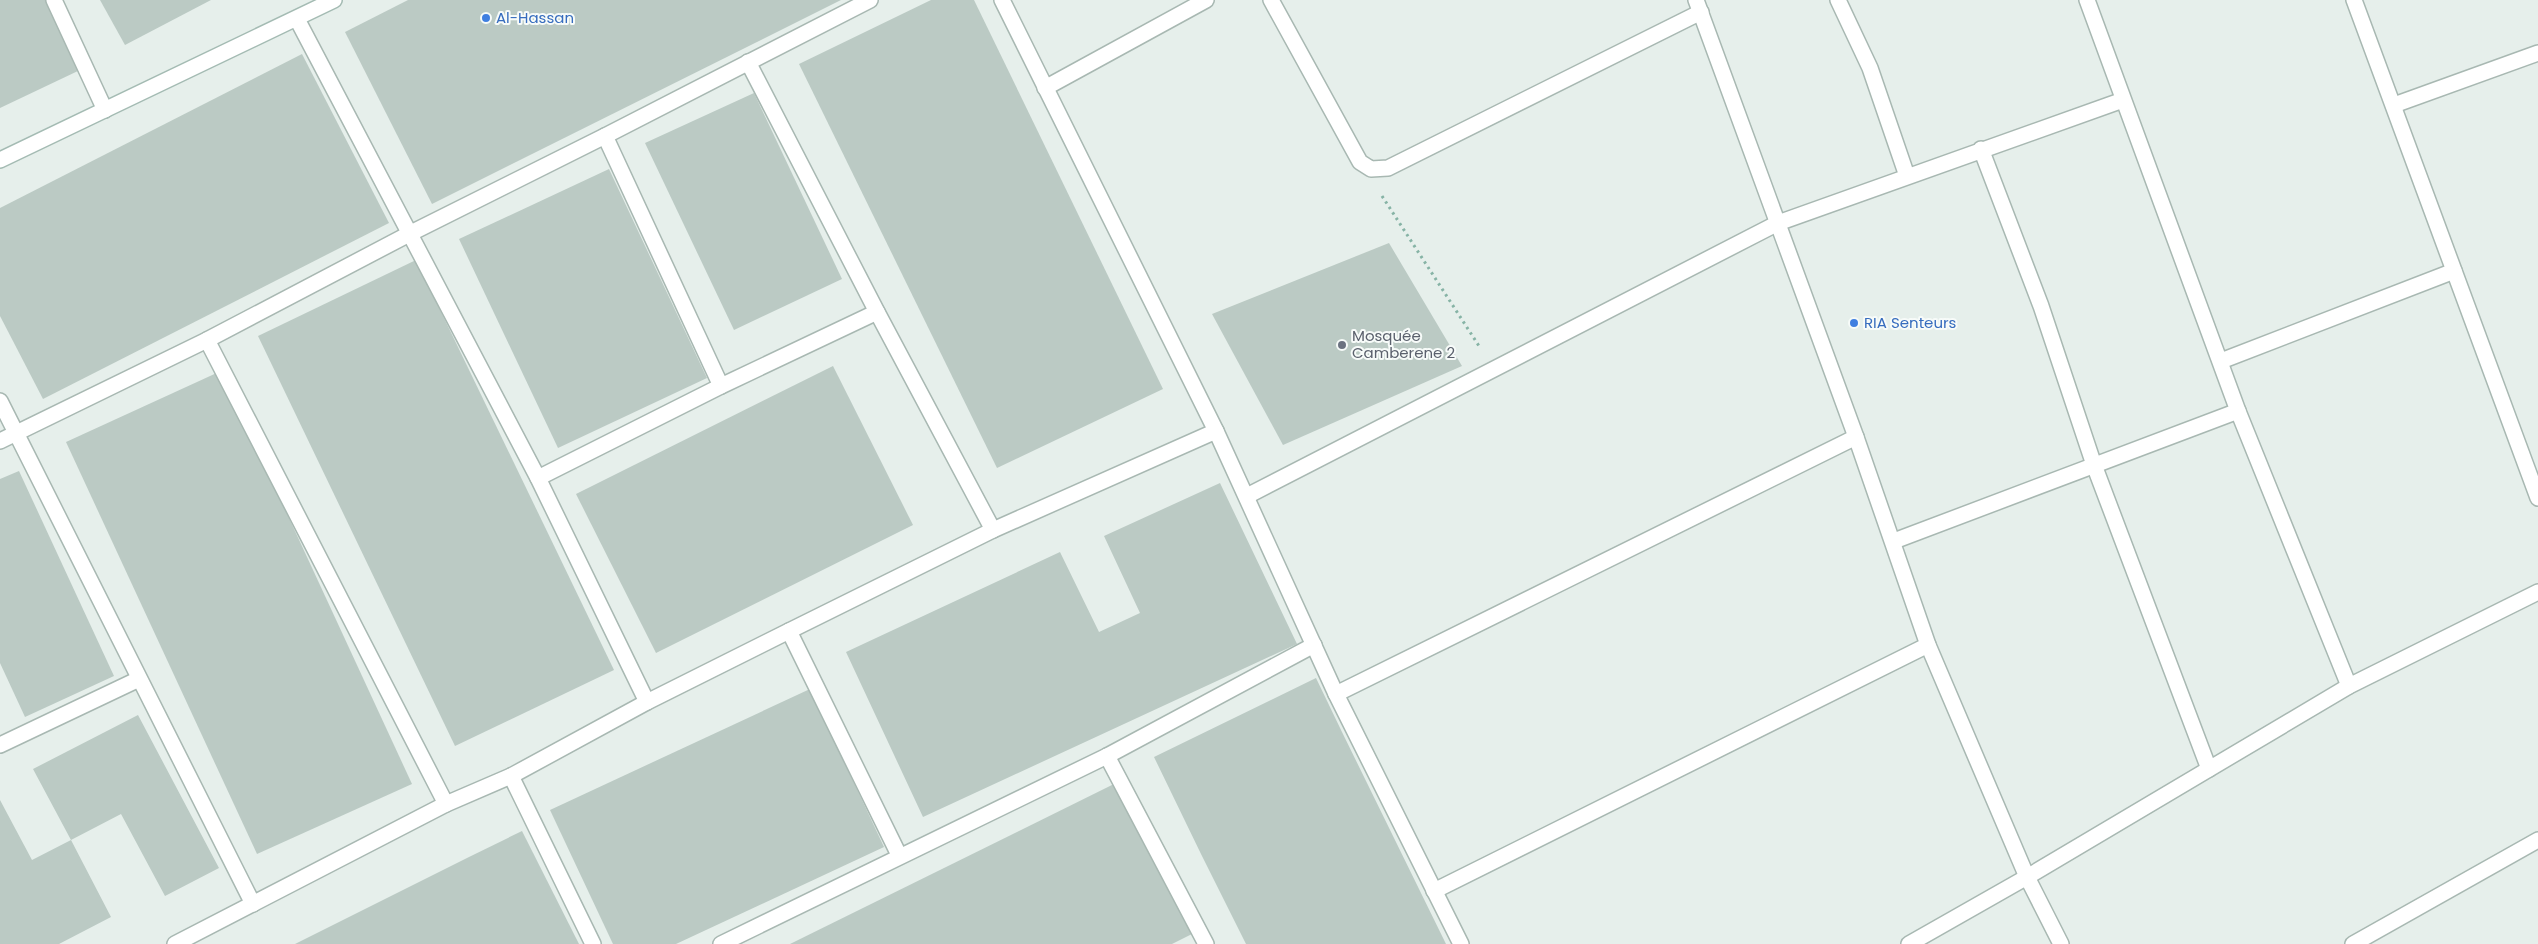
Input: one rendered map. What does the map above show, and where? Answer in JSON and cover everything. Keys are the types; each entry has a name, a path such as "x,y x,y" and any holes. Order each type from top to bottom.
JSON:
{"street":[{"path":"54,0 105,110"},
{"path":"0,160 334,0"},
{"path":"0,440 207,340 411,232 605,136 870,0"},
{"path":"1002,0 1216,431 1336,694 1461,944"},
{"path":"1045,88 1206,0"},
{"path":"1271,0 1360,162 1371,169 1388,168 1699,6 1894,541 1928,645 2027,877 2061,944"},
{"path":"1838,0 1870,68 1908,176"},
{"path":"2087,0 2238,410 2349,686"},
{"path":"2354,0 2538,498"},
{"path":"297,19 411,232 538,478 647,702"},
{"path":"2394,105 2538,53"},
{"path":"748,62 877,312 993,530"},
{"path":"1247,496 1778,223 2123,100"},
{"path":"605,136 721,386"},
{"path":"1981,150 2041,306 2094,465 2209,769"},
{"path":"2221,360 2454,271"},
{"path":"538,478 721,386 877,312"},
{"path":"207,340 446,804"},
{"path":"0,400 253,904"},
{"path":"1894,541 2238,410"},
{"path":"175,944 446,804 511,776 647,702 788,631 993,530 1216,431"},
{"path":"1336,694 1856,437"},
{"path":"1909,944 2027,877 2349,686 2538,592"},
{"path":"788,631 899,855"},
{"path":"721,944 899,855 1107,756 1314,645"},
{"path":"1434,891 1928,645"},
{"path":"0,745 139,679"},
{"path":"1107,756 1206,944"},
{"path":"511,776 593,944"},
{"path":"2353,944 2538,840"}],"path":[{"path":"1360,162 1494,369"}],"building":[{"path":"0,0 46,0 80,70 0,108"},
{"path":"100,0 211,0 125,45"},
{"path":"408,0 841,0 432,204 345,32"},
{"path":"931,0 974,0 1163,389 997,468 799,64"},
{"path":"302,54 389,223 43,399 0,316 0,208"},
{"path":"754,93 842,279 734,330 645,143"},
{"path":"609,169 707,378 558,448 459,239"},
{"name":"Mosquée Camberene 2","path":"1389,243 1462,366 1283,445 1212,314"},
{"path":"416,260 614,670 455,746 258,336"},
{"path":"833,366 913,525 656,653 576,494"},
{"path":"221,371 412,784 257,854 66,442"},
{"path":"19,471 114,676 25,717 0,663 0,479"},
{"path":"1220,483 1297,644 923,817 846,652 1060,552 1099,632 1140,613 1104,536"},
{"path":"1316,678 1446,944 1246,944 1201,854 1154,757"},
{"path":"810,689 884,847 676,944 613,944 550,810"},
{"path":"138,715 219,868 165,896 121,814 71,840 33,769"},
{"path":"1116,783 1192,934 1172,944 790,944"},
{"path":"0,800 32,860 71,840 111,917 59,944 0,944"},
{"path":"522,831 579,944 295,944 469,857"}],"place":[{"name":"Al-Hassan","path":"486,18"},
{"name":"RIA Senteurs","path":"1854,323"},
{"name":"Mosquée Camberene 2","path":"1342,345"}]}
